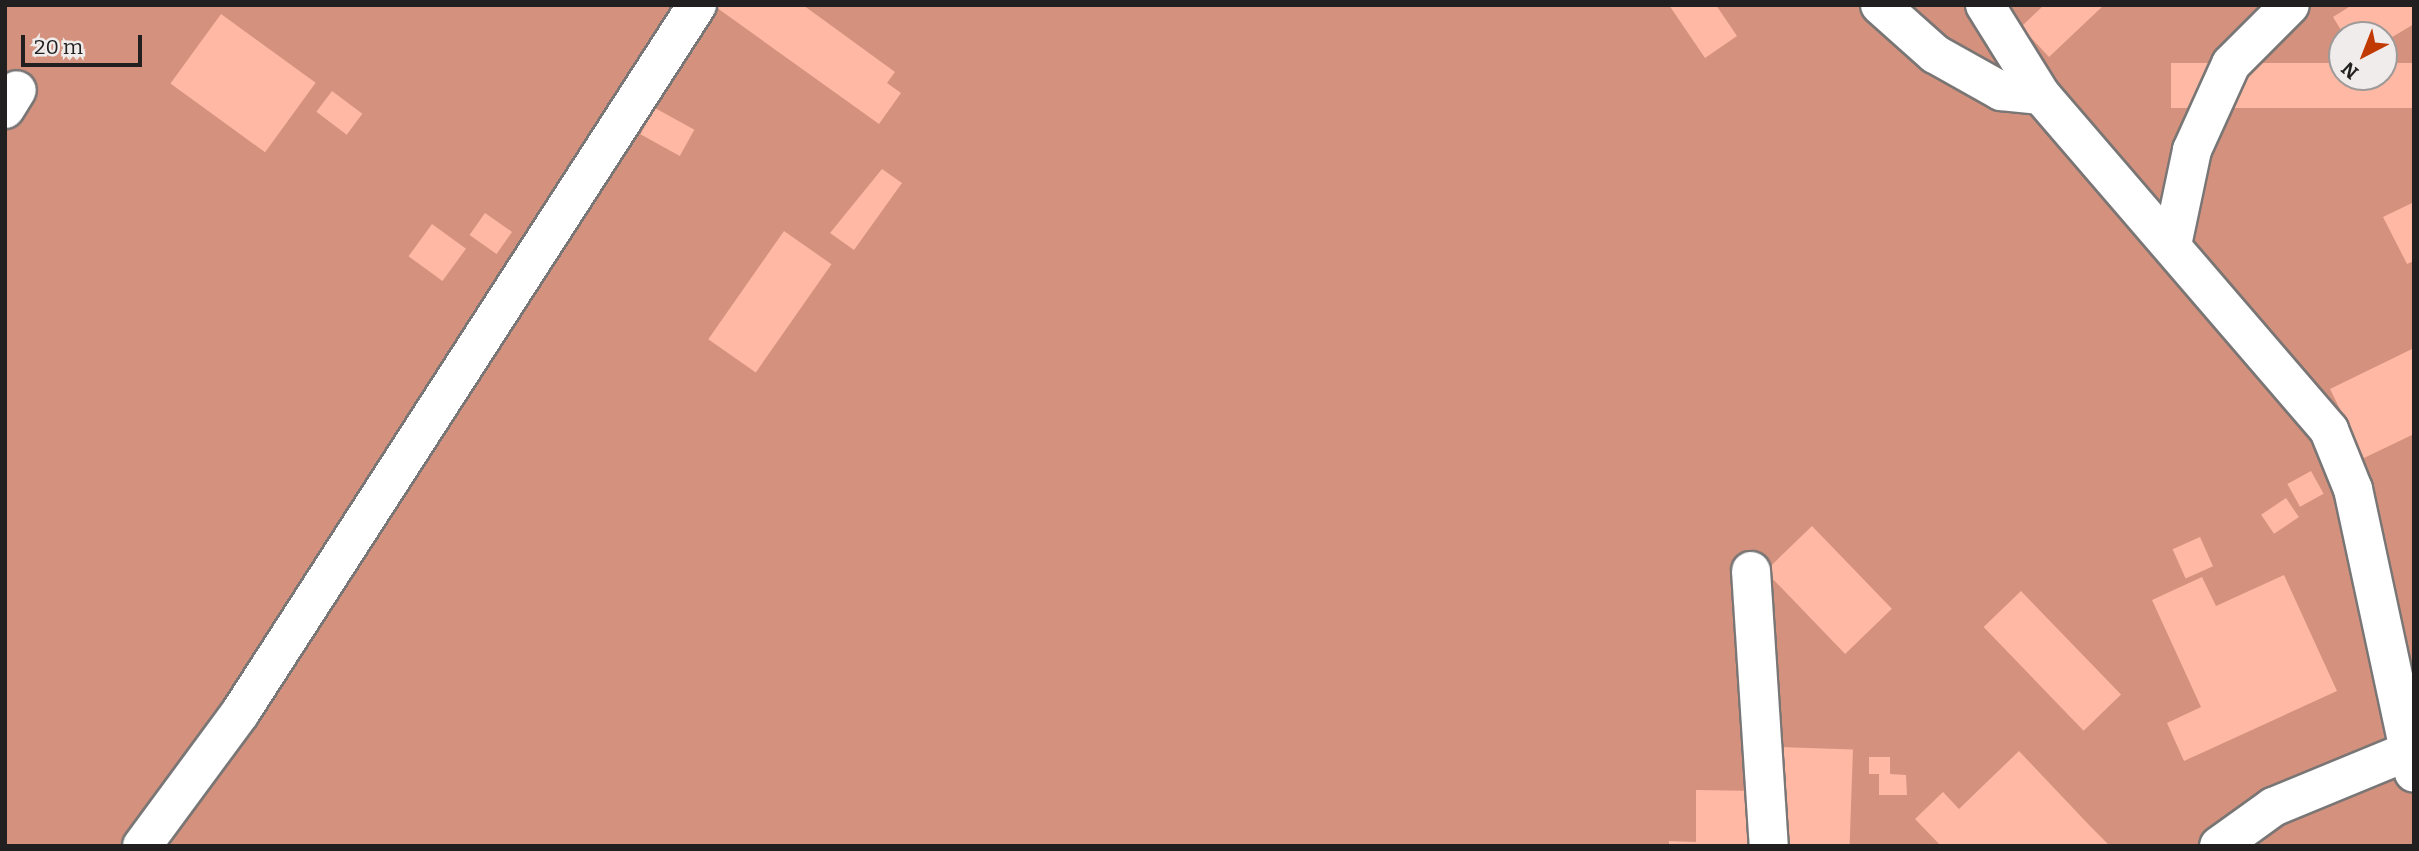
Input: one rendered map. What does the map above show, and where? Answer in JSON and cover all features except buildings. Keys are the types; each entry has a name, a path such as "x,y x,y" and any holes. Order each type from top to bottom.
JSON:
{"street":[{"path":"142,846 240,712 697,5"},
{"path":"1880,5 1935,54 2001,91 2041,96"},
{"path":"1985,5 2041,96 2172,244 2329,430 2353,489 2412,762 2273,807 2219,846"},
{"path":"2172,244 2192,150 2231,64 2290,5"},
{"path":"1751,571 1769,846"}],"shaded area":[{"path":"5,5 2414,5 2414,846 5,846"}]}
